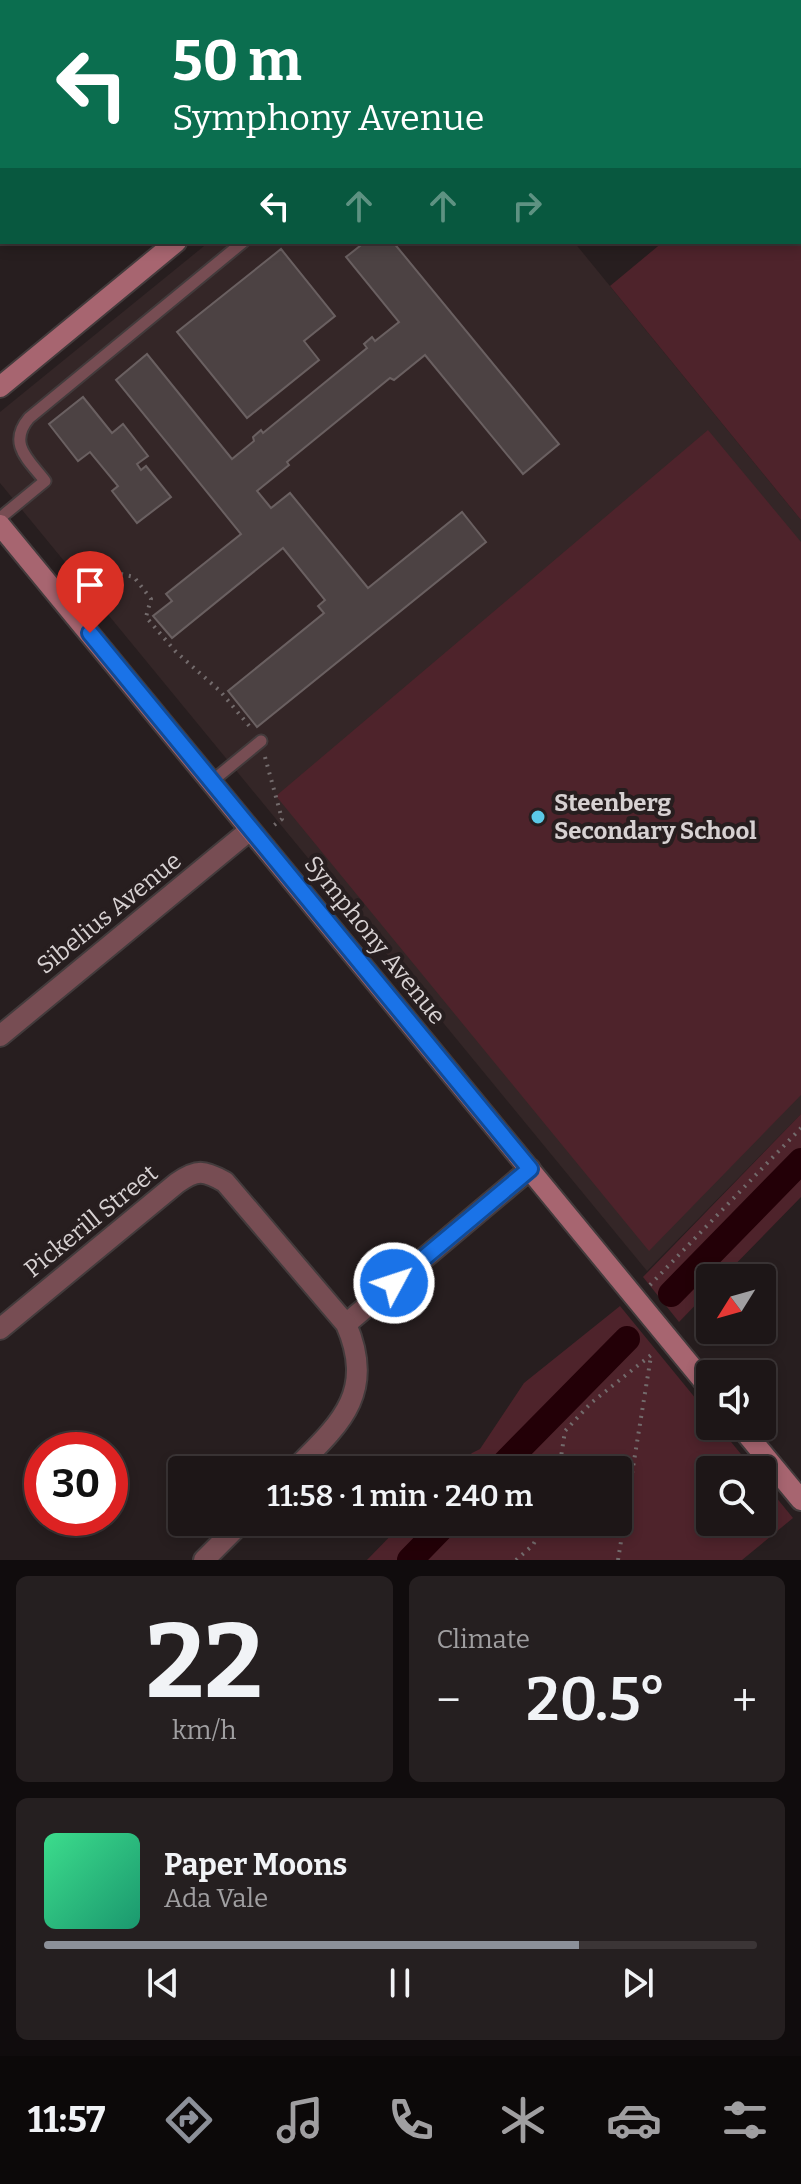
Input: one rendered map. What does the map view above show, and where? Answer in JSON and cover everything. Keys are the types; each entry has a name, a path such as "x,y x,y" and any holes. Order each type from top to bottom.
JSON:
{"street":[{"path":"0,387 174,244"},
{"name":"Symphony Avenue","path":"0,525 211,782 259,830 530,1169 640,1293 662,1341 696,1375"},
{"name":"Sibelius Avenue","path":"0,1036 259,830"},
{"path":"308,1456 334,1431 354,1391 357,1366 354,1343 346,1324 530,1169"},
{"name":"Pickerill Street","path":"0,1329 177,1183 191,1173 209,1172 225,1182 346,1324"},
{"path":"752,1440 801,1500"},
{"path":"204,1560 228,1536"}],"lane":[{"path":"0,518 45,481 19,445 22,426 29,418 241,244"},
{"path":"211,782 261,741"}],"path":[{"path":"121,574 134,577 151,599 146,617 176,652 220,691 261,741 282,819 259,830"},
{"path":"640,1293 801,1128"},
{"path":"561,1456 565,1431 591,1403 651,1356 662,1341"},
{"path":"618,1560 651,1356"},
{"path":"516,1560 533,1545 538,1536"}],"shaded area":[{"name":"Steenberg Secondary School","path":"207,244 576,244 801,520 801,1114 647,1271 0,483 0,412"},
{"path":"661,244 801,244 801,520 610,286"},
{"path":"708,430 801,542 801,1095 649,1251 276,796"},
{"path":"801,1114 801,1197 736,1264 696,1264 696,1304 679,1322 643,1277"},
{"path":"620,1306 696,1399 696,1440 729,1440 743,1456 696,1456 696,1536 771,1536 742,1560 367,1560 390,1536 632,1536 632,1456 469,1456 480,1449 524,1383"},
{"path":"776,1497 793,1518 776,1532"}],"building":[{"path":"362,244 395,244 559,444 523,474 425,355 394,380 390,378 287,462 289,465 257,491 271,508 290,493 368,588 462,512 486,542 257,727 228,691 324,613 318,606 325,600 283,548 172,638 153,616 172,601 166,594 241,534 116,380 147,354 232,459 254,441 253,437 261,430 263,433 367,348 364,344 372,337 375,341 399,322 346,257"},
{"path":"281,249 335,316 304,341 319,360 247,418 177,332"},
{"path":"83,397 112,433 123,424 148,456 137,464 141,470 146,466 171,497 137,523 112,491 118,486 90,452 78,461 49,424"}],"waterway":[{"path":"671,1294 801,1161"},
{"path":"512,1456 627,1339"},
{"path":"410,1560 433,1536"}],"place":[{"name":"Steenberg Secondary School","path":"538,817"}],"route":[{"path":"90,633 530,1169 394,1283"}]}
